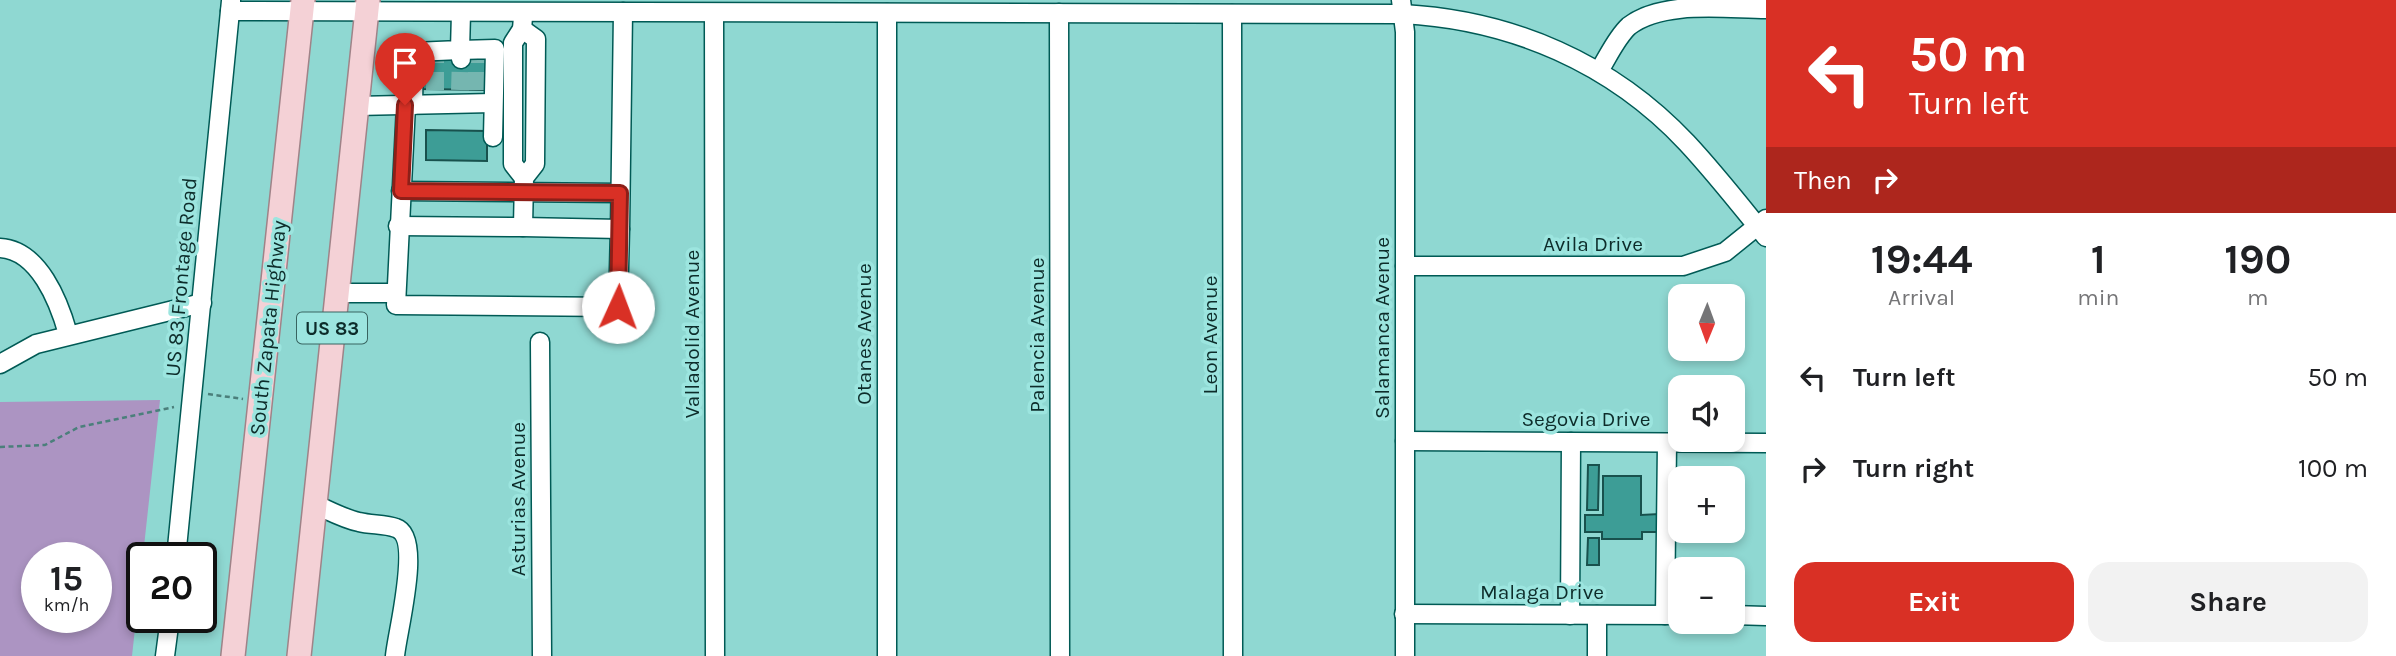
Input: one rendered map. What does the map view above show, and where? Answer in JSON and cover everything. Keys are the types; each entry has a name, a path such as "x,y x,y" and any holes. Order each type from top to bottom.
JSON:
{"main road":[{"name":"South Zapata Highway","path":"233,656 302,6"},
{"name":"US 83","path":"299,656 367,6"}],"street":[{"path":"230,6 367,6 523,20 623,12 1232,14 1402,7 1483,24 1545,44 1599,71 1656,113 1763,227"},
{"name":"US 83 Frontage Road","path":"178,542 230,6"},
{"name":"Salamanca Avenue","path":"1402,7 1405,656"},
{"path":"1599,71 1628,27 1640,19 1663,11 1687,9 1766,9"},
{"path":"473,98 495,49 469,54 435,55 414,52 398,226 396,305 618,307 623,12"},
{"name":"Valladolid Avenue","path":"714,12 715,656"},
{"path":"461,13 469,54"},
{"name":"Otanes Avenue","path":"887,13 887,656"},
{"name":"Palencia Avenue","path":"1059,13 1060,656"},
{"name":"Leon Avenue","path":"1232,14 1233,656"},
{"path":"523,20 536,39 535,164 524,185 523,227"},
{"path":"356,106 409,105 435,97 473,98"},
{"path":"473,98 494,137"},
{"path":"401,191 524,185 620,193"},
{"path":"398,226 620,229"},
{"name":"Avila Drive","path":"1405,265 1683,266 1726,252 1763,227"},
{"path":"0,248 22,254 35,265 61,310 68,334"},
{"path":"336,293 396,293"},
{"path":"0,364 36,344 68,334 202,303"},
{"name":"Asturias Avenue","path":"540,342 542,656"},
{"name":"Segovia Drive","path":"1405,441 1766,443"},
{"path":"1570,615 1571,442"},
{"path":"1667,443 1671,557"},
{"path":"314,504 358,522 397,528 405,533 410,548 409,567 395,656"},
{"name":"Malaga Drive","path":"1404,614 1668,615"},
{"path":"1597,615 1597,656"},
{"path":"1745,615 1766,615"},
{"path":"165,656 168,633"}],"path":[{"path":"0,447 45,445 79,427 192,401 260,402"}],"shaded area":[{"path":"160,400 144,542 126,542 126,633 135,633 132,656 0,656 0,402"}],"building":[{"path":"422,58 491,59 490,90 421,89"},
{"path":"426,130 487,131 487,161 426,160"},
{"path":"1588,465 1599,465 1598,510 1587,510"},
{"path":"1603,476 1641,476 1641,515 1659,514 1659,532 1642,532 1642,539 1602,539 1602,532 1585,532 1585,515 1603,515"},
{"path":"1588,538 1599,538 1599,565 1587,565"}],"tunnel":[{"path":"435,58 435,90"},
{"path":"460,90 461,59"},
{"path":"477,59 477,90"}],"route":[{"path":"405,105 401,191 620,193 618,307"}]}
